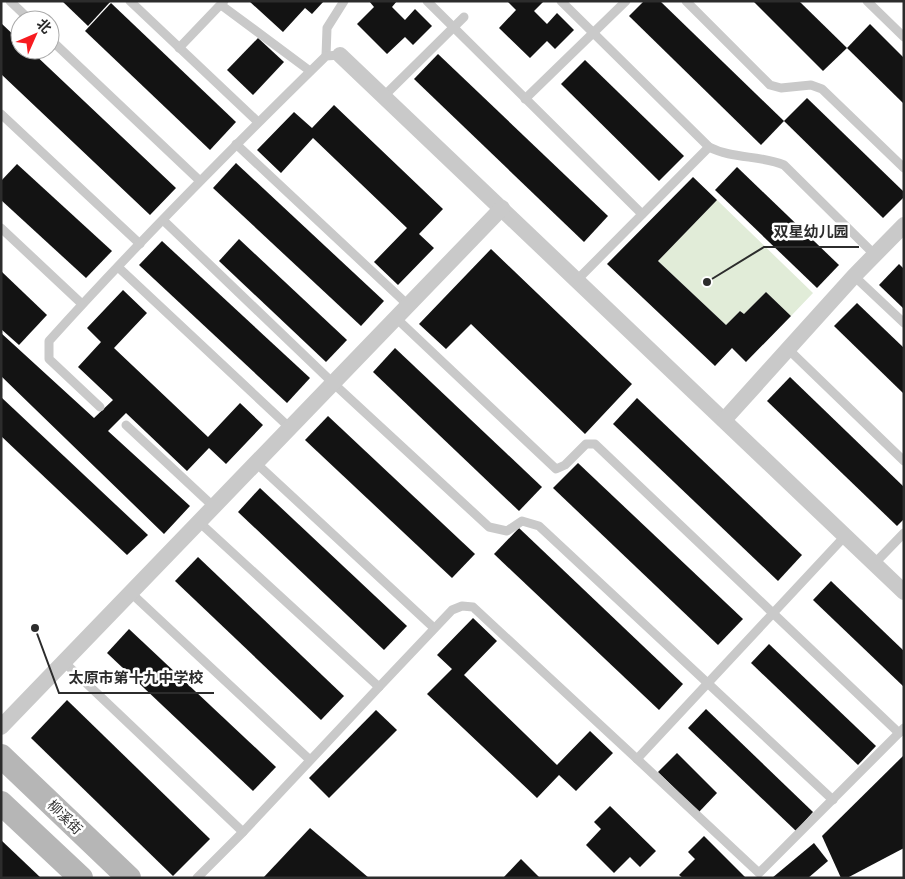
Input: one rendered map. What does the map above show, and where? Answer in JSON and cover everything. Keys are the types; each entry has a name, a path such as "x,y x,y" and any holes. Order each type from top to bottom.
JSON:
{"street":[{"path":"333,55 384,96 846,534 904,592"},
{"path":"1,727 502,208"},
{"path":"724,420 854,276 904,225"},
{"name":"柳溪街","path":"1,756 129,878"},
{"path":"1,803 81,878"}],"lane":[{"path":"10,1 19,10"},
{"path":"130,1 258,122"},
{"path":"100,407 49,359 49,341 82,304 236,144 310,71 333,55 327,28 344,1"},
{"path":"427,1 642,214"},
{"path":"561,1 709,147 720,153 770,159 784,165 875,255"},
{"path":"525,99 626,1"},
{"path":"686,1 770,85 781,88 811,85 822,90 904,168"},
{"path":"867,1 904,37"},
{"path":"180,48 223,3 310,71"},
{"path":"384,96 464,17"},
{"path":"60,48 200,181"},
{"path":"1,114 140,244"},
{"path":"236,144 408,305"},
{"path":"577,280 709,147"},
{"path":"163,220 333,383 489,527 507,531 522,521 540,526 833,800"},
{"path":"1,228 82,304"},
{"path":"118,267 290,428"},
{"path":"854,276 904,323"},
{"path":"197,878 243,832 434,628 452,610 462,606 473,607 760,874 902,731 773,614 595,444 586,444 565,465 556,469 396,318"},
{"path":"788,348 904,461"},
{"path":"126,425 214,507"},
{"path":"256,464 434,628"},
{"path":"199,522 379,687"},
{"path":"874,564 904,533"},
{"path":"637,759 846,534"},
{"path":"131,593 310,760"},
{"path":"64,662 243,832"}],"green space":[{"path":"717,200 813,293 791,316 766,292 744,314 740,311 726,325 658,261"}],"building":[{"path":"62,1 111,1 88,26"},
{"path":"249,1 324,1 312,14 305,8 283,32"},
{"path":"369,1 397,1 392,7 405,20 415,9 432,26 413,45 405,37 387,54 357,24 374,7"},
{"path":"509,1 544,1 534,11 547,24 557,13 574,30 555,49 547,41 530,58 499,28 516,10"},
{"path":"644,1 660,1 784,121 761,145 629,16"},
{"path":"753,1 799,1 847,48 823,71"},
{"path":"111,3 236,122 210,150 85,31"},
{"path":"1,23 10,32 10,60 41,60 176,188 150,215 1,74"},
{"path":"870,24 904,58 904,104 847,48"},
{"path":"258,38 284,62 253,95 227,70"},
{"path":"438,54 608,216 584,242 414,79"},
{"path":"585,60 684,156 659,181 561,84"},
{"path":"807,98 904,192 904,197 883,218 784,121"},
{"path":"334,105 443,209 419,234 434,248 398,285 374,262 407,228 313,138 281,173 257,150 294,112 312,128"},
{"path":"236,163 384,301 361,326 213,188"},
{"path":"17,164 112,251 86,278 1,200 1,181"},
{"path":"737,167 839,265 817,288 715,190"},
{"path":"693,177 717,200 658,261 726,325 740,311 744,314 766,292 791,316 746,362 732,348 715,366 607,264"},
{"path":"239,239 347,340 326,362 219,261"},
{"path":"162,241 310,378 287,403 139,265"},
{"path":"491,249 632,384 585,434 471,324 446,349 419,324"},
{"path":"899,264 904,269 904,309 879,285"},
{"path":"1,271 47,315 19,345 1,329"},
{"path":"123,290 147,313 114,348 208,437 240,403 263,425 226,464 209,448 187,471 126,413 108,431 190,506 164,534 1,376 1,333 94,418 113,400 78,367 101,342 87,328"},
{"path":"857,303 904,348 904,394 834,326"},
{"path":"395,348 542,487 519,511 373,372"},
{"path":"790,377 904,487 904,519 897,526 767,401"},
{"path":"1,397 148,535 127,555 1,436"},
{"path":"637,398 802,555 778,581 613,424"},
{"path":"328,416 475,554 452,578 305,440"},
{"path":"578,463 743,619 718,645 553,488"},
{"path":"260,488 407,626 384,650 238,512"},
{"path":"519,528 683,684 659,710 494,554"},
{"path":"198,557 344,696 321,720 175,581"},
{"path":"831,581 904,651 904,687 813,600"},
{"path":"473,618 497,641 464,675 557,765 590,731 613,753 576,791 559,775 537,798 427,694 452,669 437,655"},
{"path":"129,629 276,767 253,791 107,653"},
{"path":"769,644 876,746 858,765 751,663"},
{"path":"67,700 210,839 173,876 31,738"},
{"path":"706,709 813,812 796,831 688,728"},
{"path":"376,710 397,730 329,798 309,778"},
{"path":"677,753 717,793 699,812 658,772"},
{"path":"904,755 904,848 847,878 841,878 822,836"},
{"path":"610,806 656,851 640,867 630,857 614,873 586,845 601,829 594,822"},
{"path":"310,828 369,878 263,878"},
{"path":"704,836 746,878 683,878 679,875 695,859 688,852"},
{"path":"1,840 41,878 1,878"},
{"path":"814,843 828,861 808,878 772,878"},
{"path":"521,859 540,878 503,878"}],"place":[{"name":"双星幼儿园","path":"707,282"},
{"name":"太原市第十九中学校","path":"35,628"}]}
